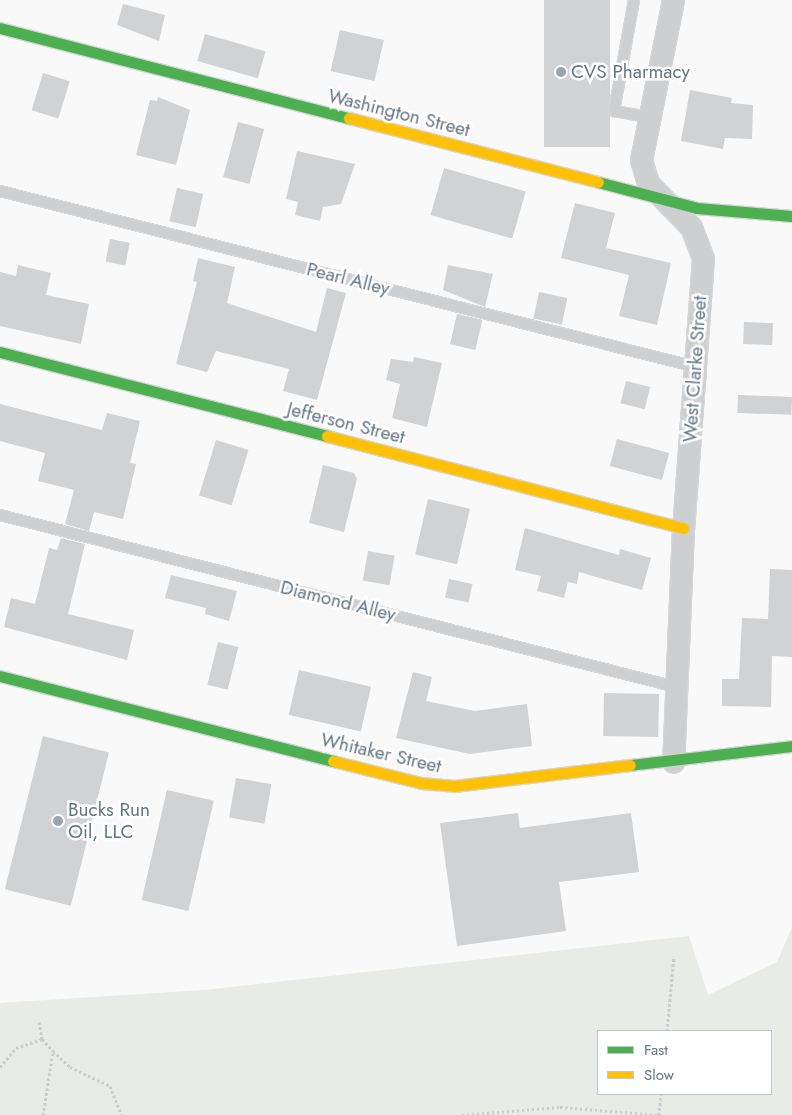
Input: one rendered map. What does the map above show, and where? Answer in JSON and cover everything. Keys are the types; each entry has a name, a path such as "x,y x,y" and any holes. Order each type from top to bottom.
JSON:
{"street":[{"name":"West Clarke Street","path":"673,0 641,166 648,183 691,227 702,251 696,367 683,528 673,762"},
{"name":"Washington Street","path":"0,28 713,211 792,216"},
{"name":"Jefferson Street","path":"0,352 683,528"},
{"name":"Whitaker Street","path":"0,676 421,783 496,784 792,746"}],"lane":[{"path":"634,0 614,112 649,117"},
{"name":"Pearl Alley","path":"0,191 696,367"},
{"name":"Diamond Alley","path":"0,515 676,687"}],"path":[{"path":"667,1030 674,956"},
{"path":"39,1022 42,1038 70,1067 110,1086 122,1115"},
{"path":"0,1067 16,1048 42,1038"},
{"path":"43,1115 53,1051"},
{"path":"462,1115 560,1107 659,1115 661,1095"}],"shaded area":[{"path":"792,927 792,1115 0,1115 0,1003 205,990 689,936 708,995 777,962"}],"building":[{"name":"CVS Pharmacy","path":"544,0 610,0 610,147 544,147"},
{"path":"123,4 165,15 159,41 117,25"},
{"path":"340,30 384,40 374,81 331,71"},
{"path":"205,34 266,51 258,78 197,61"},
{"path":"43,73 70,81 58,118 32,110"},
{"path":"690,90 732,98 731,103 753,105 752,139 725,138 723,149 681,141"},
{"path":"158,97 190,110 176,165 136,155 150,100 157,101"},
{"path":"238,122 264,129 249,184 223,177"},
{"path":"297,151 355,164 341,204 323,207 320,221 295,215 298,202 286,199"},
{"path":"444,168 526,191 512,239 430,215"},
{"path":"177,188 203,194 196,227 169,221"},
{"path":"575,203 615,213 606,248 671,263 657,325 619,316 629,275 561,258"},
{"path":"110,239 130,243 125,265 106,262"},
{"path":"198,258 235,267 227,303 316,332 327,288 346,293 317,400 283,391 289,369 216,351 207,372 176,364 197,282 193,281"},
{"path":"18,265 51,273 46,295 89,304 81,344 0,326 0,272 16,276"},
{"path":"448,265 493,274 485,307 443,290"},
{"path":"539,292 567,298 562,324 533,318"},
{"path":"457,314 482,320 475,350 450,344"},
{"path":"744,322 773,323 772,345 743,344"},
{"path":"414,357 442,363 427,427 392,418 400,384 386,380 391,359 413,362"},
{"path":"626,381 650,387 645,409 620,403"},
{"path":"738,395 792,397 791,415 737,413"},
{"path":"0,404 102,430 107,413 140,421 130,463 136,464 123,519 94,512 89,531 65,524 74,490 38,481 45,453 0,441"},
{"path":"617,439 669,453 662,480 610,466"},
{"path":"216,440 249,450 232,505 199,495"},
{"path":"323,465 354,473 357,479 344,532 309,523"},
{"path":"428,499 470,509 457,564 415,555"},
{"path":"525,528 619,555 620,549 651,558 642,590 579,572 577,584 568,582 564,598 537,591 541,576 515,570"},
{"path":"61,538 85,544 68,614 134,630 127,660 4,627 11,598 35,604 49,548 57,550"},
{"path":"368,551 395,556 389,585 363,581"},
{"path":"770,569 792,570 792,657 772,656 771,707 722,706 722,679 739,679 742,618 768,619"},
{"path":"171,575 237,591 229,621 205,614 206,608 165,598"},
{"path":"449,579 472,584 469,603 445,598"},
{"path":"218,642 238,647 228,690 207,685"},
{"path":"299,670 371,687 361,731 289,715"},
{"path":"413,672 432,677 426,701 475,711 527,704 532,746 470,754 396,738"},
{"path":"604,693 659,694 658,737 603,736"},
{"name":"Bucks Run Oil, LLC","path":"43,736 109,752 71,906 5,889"},
{"path":"236,778 271,784 265,824 229,817"},
{"path":"167,790 214,801 188,911 142,900"},
{"path":"518,813 520,828 631,813 639,872 559,882 566,931 457,946 440,823"}],"traffic: fast":[{"path":"0,28 349,118"},
{"path":"598,182 697,208 792,216"},
{"path":"0,352 327,436"},
{"path":"0,676 333,761"},
{"path":"630,765 792,746"}],"traffic: slow":[{"path":"349,118 598,182"},
{"path":"327,436 683,528"},
{"path":"333,761 421,783 454,786 630,765"}],"place":[{"name":"CVS Pharmacy","path":"561,72"},
{"name":"Bucks Run Oil, LLC","path":"58,821"}]}
